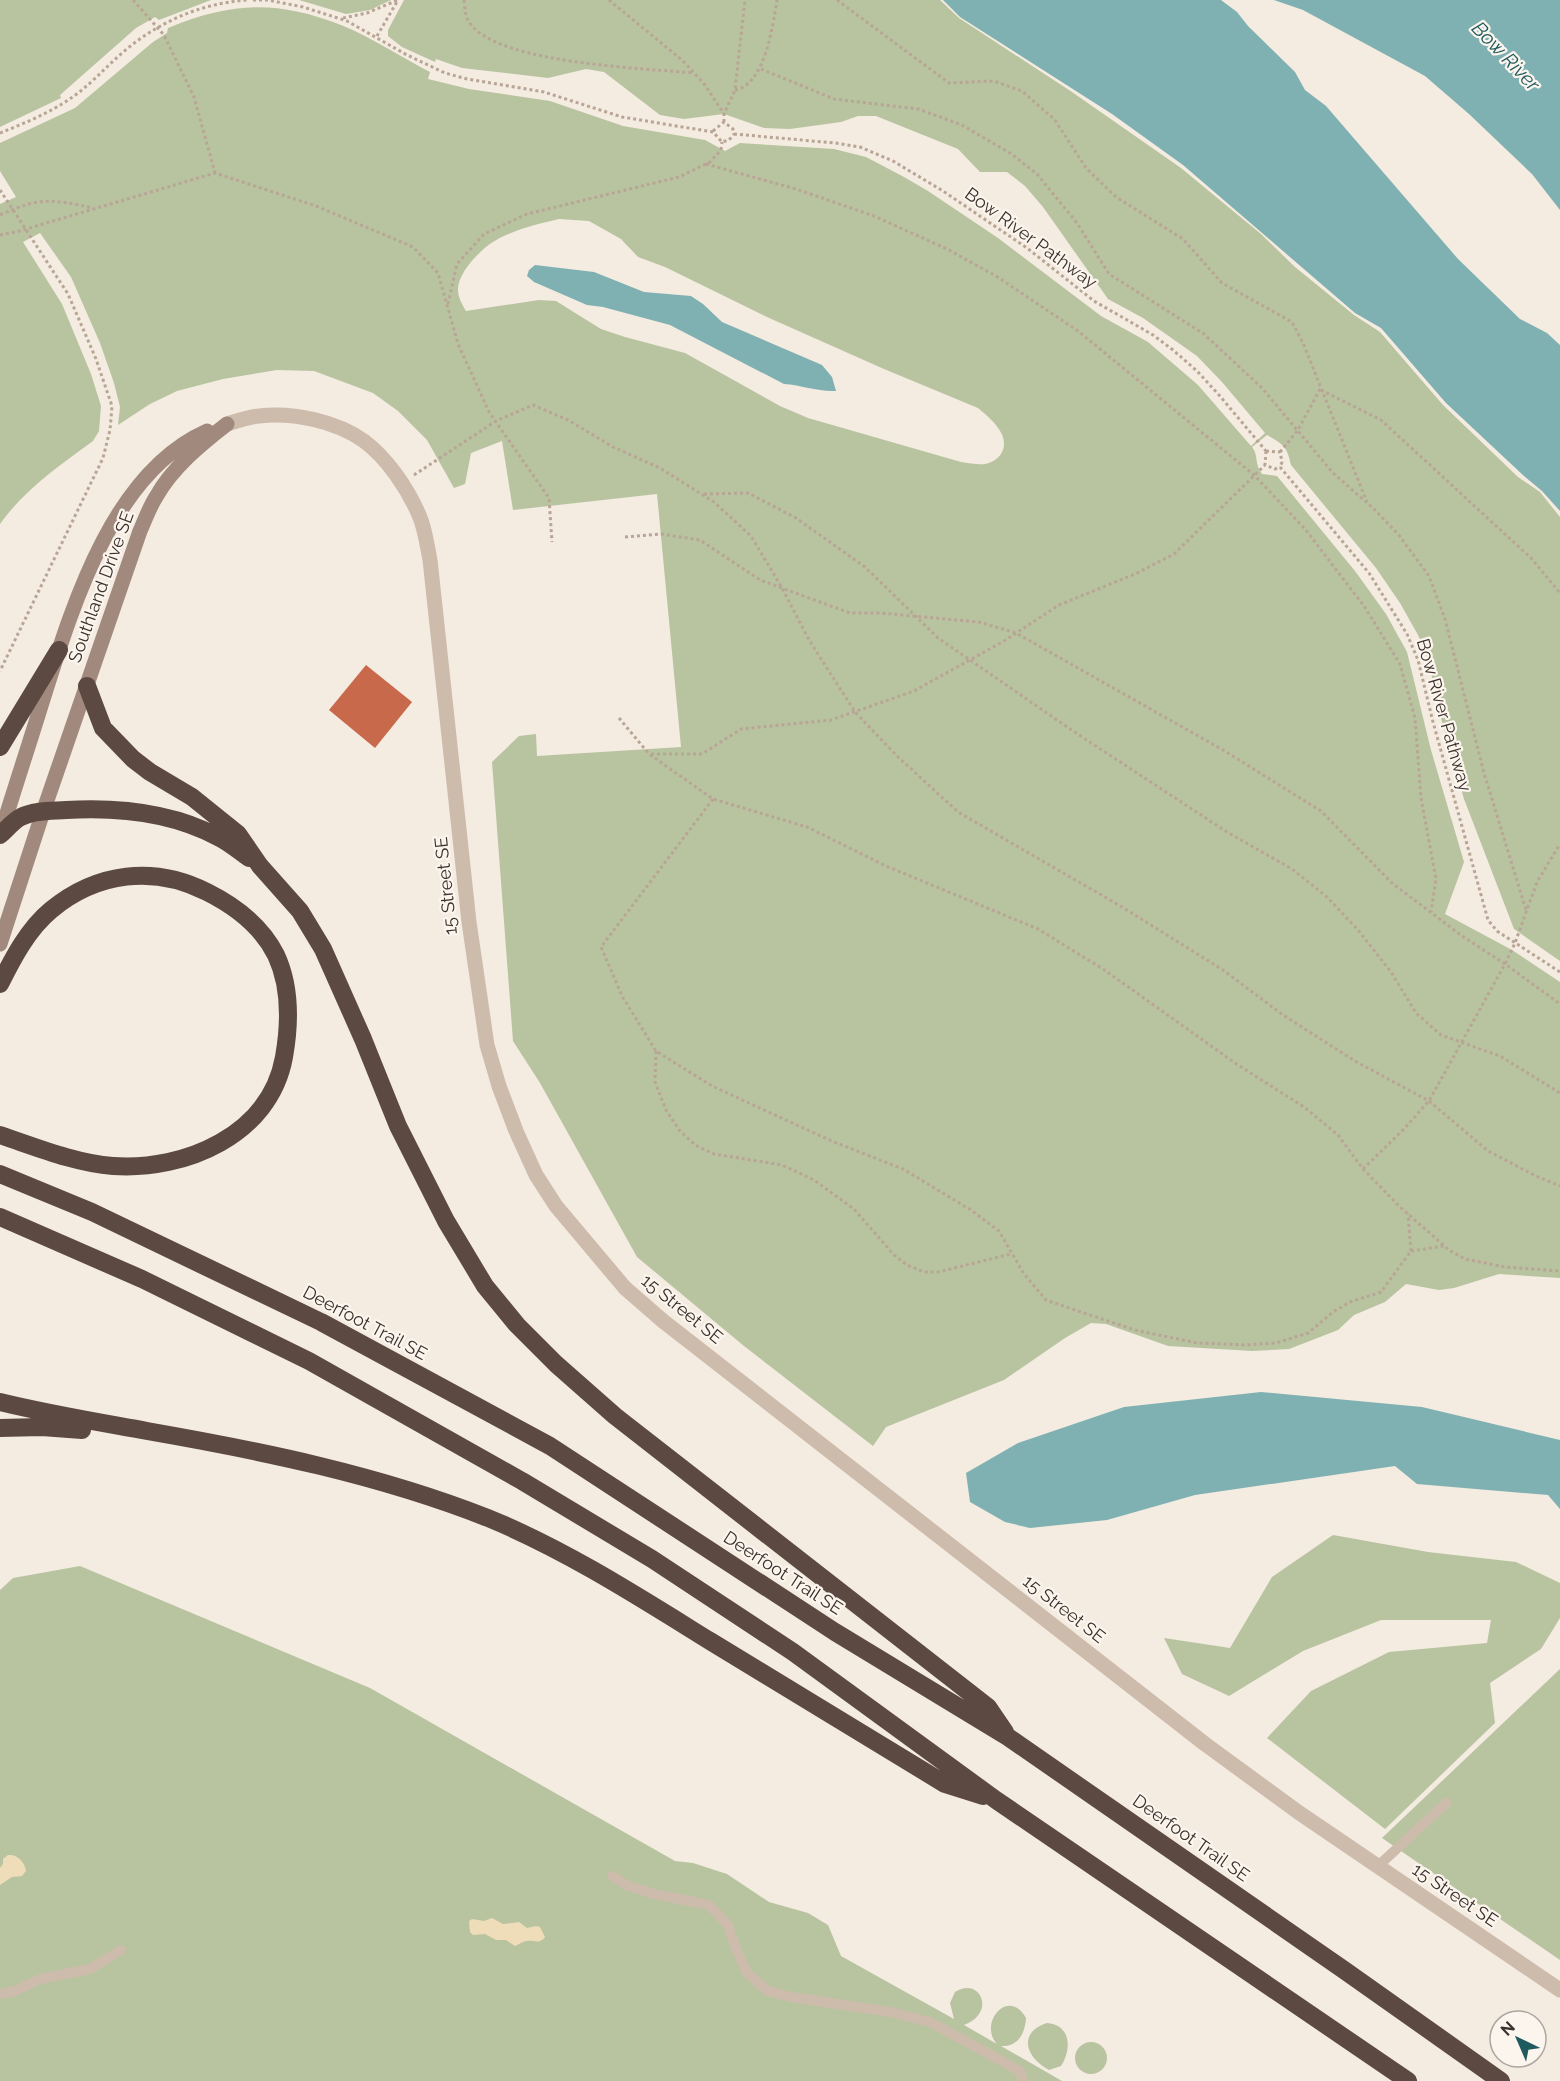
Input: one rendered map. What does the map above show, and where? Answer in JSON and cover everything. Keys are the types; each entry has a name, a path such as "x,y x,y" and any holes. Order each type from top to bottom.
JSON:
{"highway":[{"path":"0,747 59,650"},
{"path":"87,686 103,728 133,759 192,797 238,834 260,866 300,911 323,949 398,1126 446,1221 485,1286 517,1325 556,1364 615,1416 988,1707 1008,1737"},
{"path":"0,835 23,816 43,812 117,810 152,815 220,837 260,866"},
{"path":"0,984 11,962 31,932 50,911 81,889 106,879 162,876 193,885 227,902 254,924 276,955 287,989 289,1030 283,1064 270,1095 251,1120 224,1141 197,1155 173,1162 144,1166 112,1166 64,1156 0,1135"},
{"name":"Deerfoot Trail SE","path":"0,1174 92,1212 321,1322 549,1446 836,1632 1008,1737 1501,2081"},
{"path":"0,1217 142,1279 309,1361 522,1481 652,1559 793,1652 996,1800 1408,2081"},
{"path":"0,1402 343,1472 428,1497 489,1519 537,1540 634,1594 945,1784 996,1800"},
{"path":"0,1428 42,1427 121,1432 148,1431"}],"main road":[{"name":"Southland Drive SE","path":"0,835 59,650 95,557 122,507 142,481 179,448 198,435 227,424"},
{"name":"Southland Drive SE","path":"0,944 140,531 156,497 170,477 202,443 227,424"}],"street":[{"name":"15 Street SE","path":"227,424 258,416 294,417 335,425 365,442 403,483 420,517 430,560 469,922 487,1045 499,1086 536,1175 556,1206 625,1288 663,1321 1205,1744 1377,1867 1560,1990"}],"lane":[{"path":"1377,1867 1446,1803"},
{"path":"612,1876 628,1886 654,1894 709,1905 728,1925 747,1973 768,1991 791,1997 891,2012 930,2022 1020,2070 1023,2081"},
{"path":"0,1994 15,1992 40,1978 90,1969 121,1950"}],"path":[{"path":"133,0 164,35 194,97 215,173"},
{"path":"0,133 74,96 123,52 157,27 211,5 268,0 303,7 341,19 377,36 407,55 445,72 468,79 544,92 622,117 713,132 722,142"},
{"path":"341,19 367,14 398,0"},
{"path":"377,36 398,0"},
{"path":"464,0 466,16 473,27 492,39 533,55 694,73"},
{"path":"609,0 683,61 705,85 724,114"},
{"path":"724,122 724,114 735,90 745,0"},
{"path":"735,90 742,89 760,69 774,20 777,0"},
{"path":"837,0 949,83 994,81 1022,91 1055,120 1086,168 1116,197 1183,239 1222,283 1292,322 1368,504"},
{"path":"760,69 834,99 918,109 962,125 1010,153 1037,174 1077,223 1109,274 1204,334 1262,388 1333,473 1398,534 1429,576 1445,619 1484,773 1527,910"},
{"path":"713,132 724,122"},
{"path":"722,142 729,140 734,134 733,129 724,122"},
{"name":"Bow River Pathway","path":"734,134 860,147 886,158 943,191 1028,248 1094,301 1153,335 1173,350 1212,387 1266,451"},
{"path":"447,306 457,264 484,234 527,214 679,177 717,156 722,142"},
{"path":"706,164 796,189 874,216 947,249 996,276 1078,331 1254,475 1305,529 1364,606 1400,664 1415,718 1421,798 1436,879 1431,912"},
{"path":"0,235 215,173 316,206 413,247 438,273 458,344 489,412 549,498 552,542"},
{"path":"0,190 68,294 88,339 112,406 110,430 103,458 0,671"},
{"path":"0,215 33,201 57,200 95,208"},
{"path":"1280,452 1298,430 1320,389"},
{"path":"1320,389 1382,420 1531,558 1560,593"},
{"path":"403,483 496,421 533,405 568,420 613,447 660,468 714,501 751,536 809,640 855,712 897,756 958,812 1122,907 1223,970 1283,1015 1355,1061 1430,1101 1488,1151 1560,1186"},
{"path":"650,754 702,754 741,729 831,720 914,691 1016,633 1059,605 1135,574 1174,554 1265,465 1266,451 1280,452"},
{"path":"1265,465 1275,469 1280,467 1282,462 1280,452"},
{"name":"Bow River Pathway","path":"1280,467 1369,573 1407,634 1418,660 1432,722 1488,920 1497,931 1560,972"},
{"path":"702,494 748,492 796,518 866,567 938,638 1092,744 1227,832 1292,870 1327,897 1358,930 1391,972 1416,1013 1441,1035 1500,1056 1560,1093"},
{"path":"625,537 661,534 700,540 760,580 850,613 979,622 1016,633 1223,750 1321,811 1392,883 1462,936 1560,1004"},
{"path":"619,718 650,754 713,799 807,827 886,866 1038,929 1102,969 1235,1063 1304,1107 1338,1135 1363,1169 1408,1214 1445,1246 1465,1259 1505,1268 1560,1271"},
{"path":"713,799 601,947 622,996 656,1052 712,1086 834,1142 903,1169 971,1210 999,1231 1024,1274 1046,1300 1145,1332 1197,1343 1245,1345 1276,1343 1308,1333 1333,1312 1350,1302 1381,1292 1411,1251 1408,1214"},
{"path":"1363,1169 1430,1101 1505,964 1537,882 1560,844"},
{"path":"656,1052 655,1082 666,1110 680,1131 696,1145 714,1154 782,1165 814,1180 854,1209 894,1255 907,1265 924,1272 938,1272 1012,1254"},
{"path":"1411,1251 1445,1246"}],"green space":[{"path":"0,0 211,0 159,20 155,17 136,28 60,95 61,98 0,127"},
{"path":"299,0 391,0 370,10 346,14"},
{"path":"404,0 940,0 959,18 1072,92 1181,168 1261,234 1295,267 1354,315 1380,332 1443,405 1518,477 1540,492 1560,517 1560,961 1514,929 1464,799 1437,704 1429,661 1400,603 1376,568 1291,465 1284,446 1267,435 1252,447 1262,474 1277,476 1355,571 1386,614 1407,652 1431,750 1464,862 1445,914 1512,950 1560,982 1560,1278 1499,1274 1454,1288 1439,1290 1406,1284 1385,1302 1354,1315 1338,1330 1289,1349 1252,1351 1168,1346 1106,1324 1091,1323 1004,1380 886,1427 873,1446 744,1346 637,1257 540,1083 513,1041 492,762 519,736 536,734 537,756 681,747 657,494 513,510 502,441 471,453 465,484 454,488 427,440 398,411 373,393 314,371 277,370 223,379 177,391 150,404 118,425 120,407 100,343 71,277 40,233 23,242 62,304 91,374 101,406 99,431 93,441 31,489 0,524 0,204 16,197 0,171 0,143 75,108 153,42 167,33 168,28 191,19 234,9 254,7 296,11 341,25 363,35 430,72 428,79 469,89 550,101 623,126 705,140 725,151 740,143 834,149 866,157 928,191 998,238 1101,316 1148,342 1198,385 1251,446 1265,433 1197,356 1143,318 1108,299 1043,207 1025,186 1007,172 980,172 958,149 876,116 858,116 841,122 790,129 764,128 724,114 684,119 660,115 604,72 586,69 548,78 462,68 436,59 435,62 402,47 388,36 388,30","holes":["559,219 589,221 621,239 638,257 665,267 767,317 884,369 978,408 1002,434 1004,447 1001,454 990,463 961,462 808,418 780,406 685,353 601,329 556,301 539,300 466,311 459,295 459,283 471,262 488,246 500,238 534,225"]},
{"path":"1333,1535 1428,1552 1516,1562 1560,1583 1560,1618 1541,1649 1490,1683 1495,1723 1385,1829 1267,1738 1311,1691 1389,1652 1487,1643 1491,1620 1381,1620 1303,1651 1229,1696 1182,1674 1164,1638 1230,1648 1272,1577"},
{"path":"80,1566 370,1688 675,1861 693,1863 727,1874 769,1902 808,1913 828,1925 841,1956 954,2019 950,2003 955,1992 964,1988 978,1992 982,2005 980,2013 964,2025 997,2044 992,2036 993,2019 1004,2007 1011,2006 1019,2009 1026,2018 1022,2035 1016,2042 1001,2046 1062,2081 0,2081 0,1590 13,1578"},
{"path":"1560,1669 1560,1960 1382,1838"},
{"path":"1047,2023 1061,2028 1068,2045 1061,2066 1049,2070 1035,2059 1028,2046 1031,2033"},
{"path":"1091,2042 1102,2047 1107,2058 1102,2069 1091,2074 1080,2069 1075,2058 1080,2047"}],"sand":[{"path":"8,1855 20,1859 26,1871 22,1876 12,1877 0,1885 0,1868 3,1859"},
{"path":"492,1918 503,1924 519,1922 527,1928 540,1927 545,1937 540,1941 526,1941 515,1946 506,1940 496,1940 485,1934 473,1935 470,1932 469,1921 472,1919 484,1921"}],"water":[{"path":"943,0 1221,0 1237,12 1248,26 1295,72 1305,90 1326,106 1458,259 1520,319 1547,333 1560,345 1560,511 1542,491 1446,403 1381,328 1355,313 1183,165 1112,114 960,17"},
{"name":"Bow River","path":"1274,0 1560,0 1560,210 1532,174 1425,76 1303,10"},
{"path":"535,265 594,272 644,292 691,296 722,322 822,365 832,377 836,391 784,384 670,325 603,307 587,305 534,282 527,276 529,270"},
{"path":"1261,1392 1422,1407 1560,1440 1560,1509 1548,1495 1417,1484 1395,1466 1195,1495 1107,1520 1030,1528 1005,1522 970,1502 966,1473 1018,1443 1124,1407"}],"building":[{"path":"366,665 412,702 375,748 329,710"}]}
